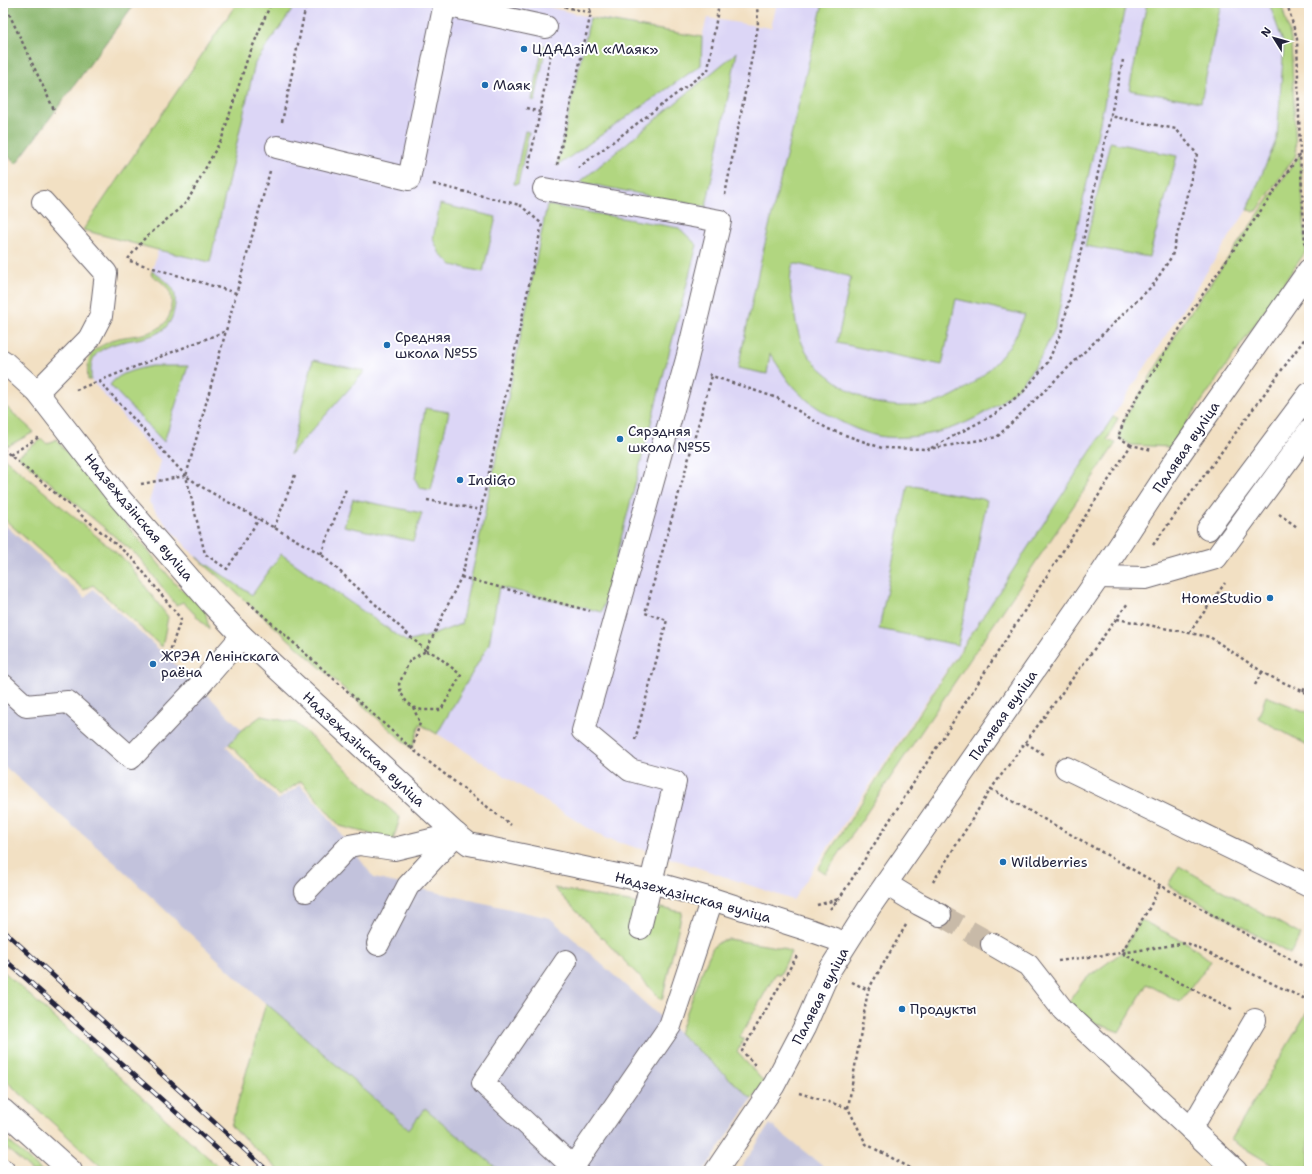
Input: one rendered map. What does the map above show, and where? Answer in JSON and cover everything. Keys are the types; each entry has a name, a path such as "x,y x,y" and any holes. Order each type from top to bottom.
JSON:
{"street":[{"path":"277,147 409,179 445,4 546,26"},
{"path":"548,187 720,221 687,359 583,731 630,770 675,782 640,928"},
{"path":"37,392 89,339 101,316 106,273 43,202"},
{"name":"Палявая вуліца","path":"716,1171 774,1085 804,1028 829,971 846,943 1099,577 1307,261"},
{"name":"Надзеждзінская вуліца","path":"3,361 37,392 117,495 210,602 242,636 456,834 469,844 651,882 712,899 846,943"},
{"path":"1208,529 1309,394"},
{"path":"1099,577 1146,578 1216,558 1309,431"},
{"path":"3,685 26,706 68,702 131,758 199,686 242,636"},
{"path":"1066,768 1309,886"},
{"path":"306,891 349,846 360,844 394,849 456,834"},
{"path":"378,944 408,886 456,834"},
{"path":"886,884 940,915"},
{"path":"566,962 483,1083 573,1167 670,1026 712,899"},
{"path":"992,944 1028,964 1063,1010 1236,1171"},
{"path":"1191,1129 1255,1020"},
{"path":"3,1110 71,1171"}],"path":[{"path":"4,3 54,112"},
{"path":"236,293 127,260 144,240 187,202 222,138 247,60 271,3"},
{"path":"548,187 591,13 587,3"},
{"path":"548,187 562,181 708,70 719,3"},
{"path":"720,221 758,26 757,3"},
{"path":"1287,3 1298,39 1300,154 1307,261"},
{"path":"259,519 226,569 205,554 186,476 277,147 306,4"},
{"path":"556,5 591,13"},
{"path":"548,187 538,178 526,175 540,112 551,51"},
{"path":"929,449 995,414 1024,391 1048,362 1062,330 1122,60"},
{"path":"526,108 540,112"},
{"path":"687,359 712,376 776,398 828,429 882,448 929,449 997,437 1153,285 1172,256 1197,154 1176,129 1110,116"},
{"path":"1158,452 1131,445 1118,437 1126,416 1185,320 1300,154"},
{"path":"99,380 186,476 205,489 321,554 426,651 435,654 461,676 441,710 422,710 413,707 406,701 398,684 410,660 426,651 460,577 481,510 542,224 520,205 409,179"},
{"path":"520,205 522,198"},
{"path":"75,391 99,380 226,330"},
{"path":"916,1171 866,1144 848,1108 868,990 919,904 991,789 1146,578 1140,563 1309,333"},
{"path":"630,770 632,748 667,620 645,613 712,376"},
{"path":"848,1108 774,1085 742,1052 812,931 839,899 1131,445"},
{"path":"3,449 132,558 180,619 168,657"},
{"path":"147,483 186,476"},
{"path":"274,528 296,476"},
{"path":"321,554 346,489"},
{"path":"428,500 481,510"},
{"path":"1276,511 1297,528"},
{"path":"460,577 594,612"},
{"path":"247,601 412,749 511,825"},
{"path":"1116,619 1210,637 1262,672 1309,694"},
{"path":"1255,685 1262,672"},
{"path":"1303,691 1309,682"},
{"path":"412,749 420,724 413,707"},
{"path":"1026,743 1046,756"},
{"path":"991,789 1309,970"},
{"path":"1121,954 1150,907 1160,885"},
{"path":"1028,964 1121,954 1187,943 1303,998 1309,986"},
{"path":"1121,954 1255,1020"}],"shaded area":[{"name":"Сярэдняя школа №55","path":"297,3 532,3 585,16 702,37 707,18 771,28 777,3 1269,3 1284,45 1277,138 1247,210 1020,560 793,900 658,854 604,838 420,723 196,557 162,520 149,502 161,461 91,380 91,368 95,356 103,349 117,342 137,340 155,335 170,322 173,289 167,281 152,271 158,250 210,262 255,63"},
{"path":"3,523 85,598 93,589 199,686 242,730 226,747 278,800 300,785 323,810 374,878 550,918 752,1099 704,1171 500,1171 425,1108 409,1129 248,988 114,862 3,765"},
{"path":"770,1124 825,1168 829,1171 739,1171"}],"green space":[{"path":"3,3 135,3 16,164 3,151"},
{"path":"237,3 297,3 255,63 210,262 83,230"},
{"path":"823,3 1126,3 1055,329 1033,369 1004,400 968,422 948,429 927,435 885,437 874,435 850,426 815,406 793,387 770,354 767,374 738,368 761,260","holes":["793,263 851,277 837,343 942,365 956,299 1025,315 1015,338 1003,354 987,371 969,386 949,398 938,402 913,406 886,405 866,399 849,390 829,376 807,353 799,334 790,286"]},
{"path":"1147,3 1221,3 1201,102 1129,90"},
{"path":"1269,3 1281,3 1291,39 1296,155 1257,211 1247,210 1277,138 1284,45"},
{"path":"590,18 702,37 701,65 557,166"},
{"path":"543,45 546,46 535,101 532,100"},
{"path":"737,52 706,207 580,182"},
{"path":"525,131 529,132 518,184 514,184"},
{"path":"1110,142 1177,156 1149,257 1085,246"},
{"path":"1300,154 1306,251 1170,447 1131,445 1118,437 1126,416 1185,320"},
{"path":"440,204 496,217 483,272 452,265 440,254 433,239"},
{"path":"547,205 679,228 697,245 602,612 499,587 489,644 437,734 420,724 412,749 196,557 252,595 281,554 407,642 435,634 461,624"},
{"path":"152,271 168,283 174,291 174,310 170,321 164,328 147,337 117,343 100,351 93,358 91,380 88,380 89,359 96,349 117,338 145,334 158,329 170,315 171,295 167,287 151,275"},
{"path":"313,360 365,371 290,455"},
{"path":"152,366 188,366 164,442 110,385 118,377 124,374"},
{"path":"3,404 34,432 8,446 3,442"},
{"path":"425,408 449,412 431,490 420,488 415,479"},
{"path":"1113,417 1118,418 1107,440 1116,443 826,873 818,869"},
{"path":"42,439 47,444 56,439 177,586 205,610 209,629 183,602 176,605 138,556 18,456"},
{"path":"3,457 127,562 168,617 162,647 93,585 84,590 3,518"},
{"path":"908,485 987,500 958,645 879,629"},
{"path":"353,499 422,513 413,541 344,526"},
{"path":"1266,696 1309,713 1309,746 1258,718"},
{"path":"261,716 296,723 400,818 393,840 340,826 301,781 279,796 229,744 242,730"},
{"path":"1179,866 1301,935 1290,954 1168,885"},
{"path":"554,888 682,912 662,1000"},
{"path":"1141,920 1189,944 1211,961 1180,1002 1147,984 1119,1032 1063,1010 1084,980 1121,953"},
{"path":"728,939 783,948 791,952 780,975 776,973 740,1037 744,1039 737,1052 764,1082 752,1099 679,1033 713,947 721,941"},
{"path":"3,971 223,1171 106,1171 3,1078"},
{"path":"266,1003 409,1129 425,1108 500,1171 280,1171 231,1126"},
{"path":"1309,1009 1309,1171 1282,1171 1231,1140"},
{"path":"3,1136 42,1171 32,1171 3,1145"}],"tunnel":[{"path":"940,915 992,944"}],"railway":[{"path":"3,930 268,1171"},
{"path":"3,958 242,1171"}],"place":[{"name":"ЦДАДзіМ «Маяк»","path":"524,49"},
{"name":"Маяк","path":"485,85"},
{"name":"Средняя школа №55","path":"387,345"},
{"name":"Сярэдняя школа №55","path":"620,439"},
{"name":"IndiGo","path":"460,480"},
{"name":"HomeStudio","path":"1270,598"},
{"name":"ЖРЭА Ленінскага раёна","path":"153,664"},
{"name":"Wildberries","path":"1003,862"},
{"name":"Продукты","path":"902,1009"}]}
